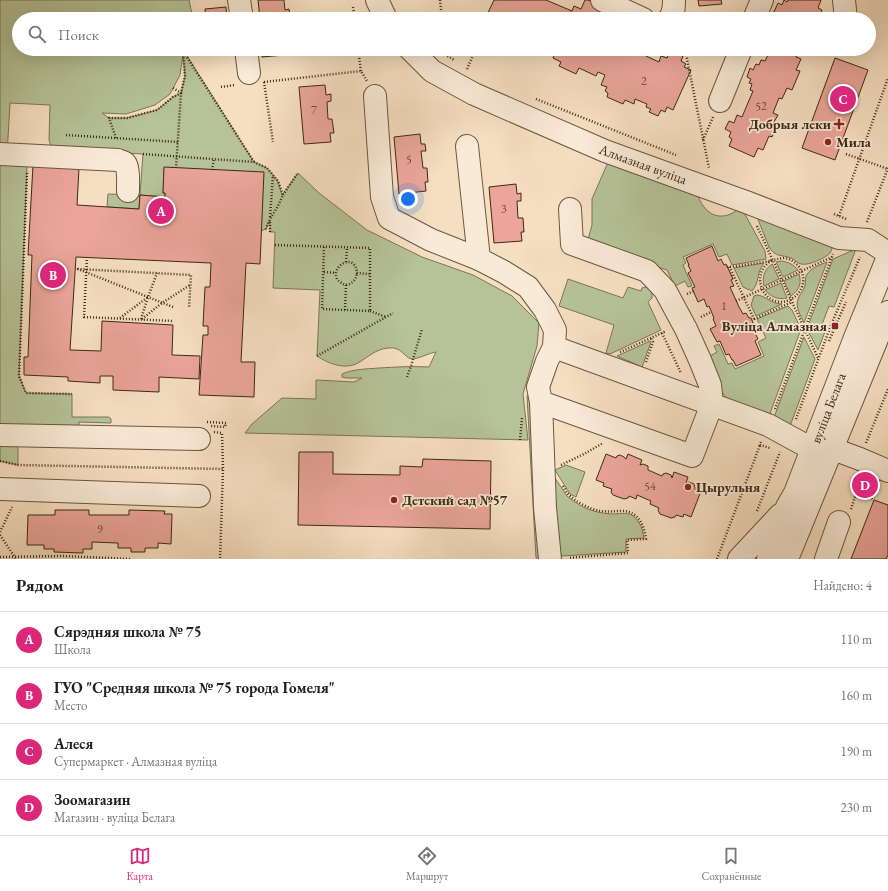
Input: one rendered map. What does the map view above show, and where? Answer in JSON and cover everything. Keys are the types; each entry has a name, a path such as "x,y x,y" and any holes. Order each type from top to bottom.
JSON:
{"street":[{"path":"240,0 241,12"},
{"path":"377,0 383,12"},
{"path":"602,0 628,12"},
{"path":"673,12 674,0"},
{"path":"757,12 762,0"},
{"path":"844,0 845,12"},
{"path":"247,56 252,81"},
{"name":"Алмазная вуліца","path":"417,56 432,71 474,94 606,151 746,202 837,249 868,240 888,253"},
{"path":"720,101 738,56"},
{"path":"375,96 382,197 389,218 431,240 479,259 528,287 545,310 555,330 554,347 538,386 541,402 545,508 557,559"},
{"path":"467,146 479,259"},
{"path":"0,154 118,160 124,162 128,170 128,191"},
{"path":"541,402 692,456 712,404 710,384 684,324 665,290 647,271 572,244 570,209"},
{"name":"вуліца Белага","path":"787,559 856,335 888,258"},
{"name":"вуліца Белага","path":"768,559 787,507 794,493 822,449 888,312"},
{"path":"554,347 712,404 822,449 860,459 888,471"},
{"path":"0,435 199,439"},
{"path":"7,496 199,496"},
{"path":"739,559 787,507"},
{"path":"826,559 839,522"}],"path":[{"path":"440,0 441,12"},
{"path":"353,7 354,12"},
{"path":"176,168 181,93 185,76 183,56"},
{"path":"186,56 254,162"},
{"path":"359,56 360,71 375,96"},
{"path":"447,56 456,62"},
{"path":"461,65 468,70 473,56"},
{"path":"686,56 709,168"},
{"path":"222,87 252,81 360,71"},
{"path":"839,216 888,78"},
{"path":"252,81 272,142"},
{"path":"173,88 181,93"},
{"path":"116,138 109,118 127,118 157,110 173,97 181,93"},
{"path":"531,97 679,156"},
{"path":"703,140 720,101"},
{"path":"66,135 178,142"},
{"path":"143,154 254,162 266,168 273,175 278,181 282,195"},
{"path":"777,430 794,424 838,307 868,240 866,226 888,169 846,154"},
{"path":"28,156 19,376 26,393 72,394"},
{"path":"212,170 214,159"},
{"path":"265,231 282,195 298,173"},
{"path":"270,232 273,175"},
{"path":"746,202 818,358"},
{"path":"832,214 852,221"},
{"path":"275,245 370,248 370,310"},
{"path":"324,247 324,272 321,290 322,309 370,310 386,317"},
{"path":"346,262 347,248"},
{"path":"736,301 801,271 837,249"},
{"path":"756,515 777,430 805,329 837,249"},
{"path":"87,257 84,317 173,321"},
{"path":"780,258 787,259 797,265 803,276 803,285 798,294 791,301 753,320 744,297 728,266 772,260 780,258"},
{"path":"772,260 764,266 760,275 760,284 762,289 764,293 772,300 781,302 791,301"},
{"path":"346,262 354,265 357,273 355,280 351,284 346,285 338,280 336,273 339,266 346,262"},
{"path":"86,270 191,275 189,308"},
{"path":"86,270 173,307"},
{"path":"324,272 336,273"},
{"path":"141,319 157,273"},
{"path":"357,273 370,274"},
{"path":"141,319 190,285"},
{"path":"345,310 346,285"},
{"path":"688,294 694,292"},
{"path":"120,318 148,297"},
{"path":"829,341 846,302"},
{"path":"616,354 711,312"},
{"path":"317,356 393,313"},
{"path":"831,325 836,326"},
{"path":"407,377 422,329"},
{"path":"860,459 888,389"},
{"path":"558,466 584,454 608,440"},
{"path":"717,559 760,445"},
{"path":"0,461 18,465 223,469 220,559"},
{"path":"557,559 628,553 627,540 646,539 642,522 632,513 623,511 601,511 590,508 569,495 560,482"},
{"path":"0,532 7,496"},
{"path":"0,535 15,558"},
{"path":"63,556 66,559"},
{"path":"0,557 15,558 63,556 131,559"}],"green space":[{"path":"0,0 189,0 192,12 12,12 12,56 183,56 180,75 170,94 155,105 126,114 102,113 109,118 127,118 157,110 173,97 181,93 185,76 183,56 187,56 254,162 267,168 278,181 282,195 298,173 319,193 367,230 422,257 473,275 512,296 539,323 537,346 523,394 528,440 245,433 252,424 282,398 316,399 316,380 354,382 362,378 346,378 342,377 342,374 365,369 429,367 436,352 412,359 407,357 400,350 393,348 384,349 358,363 348,366 332,364 322,359 317,356 320,290 273,288 275,232 270,232 270,220 266,229 261,231 164,168 163,193 165,193 165,197 140,195 143,154 56,149 51,146 49,140 50,105 10,103 7,155 27,165 19,376 26,393 72,394 72,417 109,417 111,419 111,423 79,422 79,429 0,428"},
{"path":"609,160 698,196 701,203 710,213 722,216 728,215 741,207 765,251 766,259 732,265 727,254 719,257 713,244 683,257 686,263 683,265 692,286 688,287 685,281 675,286 667,270 587,243 592,225 592,199"},
{"path":"108,194 140,195 139,209 107,207"},
{"path":"755,212 835,241 831,252 812,263 804,264 774,253 769,247"},
{"path":"856,249 834,307 829,306 821,327 826,329 818,350 807,329 833,259"},
{"path":"781,261 794,266 798,270 783,277 776,262"},
{"path":"827,262 804,323 797,302 805,286 806,276 813,269"},
{"path":"764,263 752,291 743,287 734,268"},
{"path":"772,264 779,279 764,286 764,274"},
{"path":"799,274 799,286 791,296 784,281"},
{"path":"568,279 623,298 628,287 641,291 642,288 646,287 652,292 652,298 648,302 661,330 610,354 606,353 614,325 559,306"},
{"path":"781,283 787,298 781,299 775,297 765,290"},
{"path":"757,295 774,303 782,304 756,316 751,305 754,296"},
{"path":"788,306 792,310 801,329 768,419 728,400 718,385 708,357 717,352 714,346 719,344 728,364 732,363 735,369 764,356 758,342 766,338 757,319"},
{"path":"804,337 815,359 790,426 773,420"},
{"path":"650,341 651,342 642,367 617,356"},
{"path":"532,395 543,557 536,558 527,396"},
{"path":"0,445 16,446 18,448 18,465 0,461"},
{"path":"566,465 585,472 576,497 570,494 555,470"},
{"path":"554,478 567,496 583,507 602,513 632,515 637,519 644,538 626,539 626,552 562,556 559,550"}],"building":[{"path":"258,0 284,0 285,10 289,9 289,12 259,12"},
{"path":"494,0 546,0 572,11 574,6 581,9 585,0 602,6 600,12 488,12"},
{"path":"698,0 721,0 722,4 699,6"},
{"path":"784,0 787,2 788,0 821,0 818,8 822,10 821,12 774,12 778,3 782,5"},
{"path":"226,7 226,12 205,12 205,9"},
{"path":"554,56 646,56 659,62 661,56 667,58 668,56 683,56 681,61 686,64 684,67 691,70 673,110 667,107 665,112 661,110 658,116 649,112 651,109 646,107 647,104 635,99 634,104 625,100 623,104 607,97 608,93 605,91 607,87 601,85 605,75 598,72 596,76 579,68 576,74 559,66 561,62 553,58"},
{"path":"768,56 796,56 801,59 796,70 800,71 792,90 787,88 782,99 779,98 773,113 778,115 774,122 778,124 772,137 769,136 763,150 758,148 754,157 729,146 732,139 729,137 731,132 725,129 729,121 734,123 737,115 742,117 753,91 750,90 752,84 749,83 751,79 747,77 750,68 753,70 756,64 759,65 761,60 765,61"},
{"path":"835,58 868,70 835,160 802,148"},
{"path":"325,85 326,95 331,94 331,101 327,102 328,119 332,119 334,133 330,133 331,142 304,144 299,87"},
{"path":"420,134 421,144 425,144 426,151 421,151 423,168 427,168 428,182 425,182 426,191 399,194 394,137"},
{"path":"33,165 79,168 77,205 139,209 140,195 165,197 165,193 163,193 164,167 264,172 260,264 246,263 241,362 255,362 254,397 199,395 203,335 208,335 208,326 203,326 205,287 210,287 211,263 76,257 70,350 101,351 102,321 173,325 172,355 200,356 199,379 159,377 159,392 113,390 113,376 100,376 100,383 68,381 68,377 24,375 24,357 28,357 32,255 28,255"},
{"path":"516,184 517,194 521,193 521,201 517,201 518,218 523,218 524,232 521,232 522,241 494,243 489,187"},
{"path":"712,246 718,261 721,259 724,265 726,264 733,279 731,280 734,286 730,287 739,307 743,314 746,313 749,318 751,318 757,332 755,333 758,339 755,341 761,355 736,366 729,354 726,355 720,341 717,342 710,329 716,326 713,319 714,318 704,299 698,302 692,288 695,287 688,273 691,271 686,258"},
{"name":"Детский сад №57","path":"299,452 333,452 333,474 400,475 400,466 422,467 423,459 491,461 490,529 298,525"},
{"path":"606,454 616,458 620,455 626,459 628,454 642,460 640,465 643,464 648,466 648,470 662,476 666,473 671,475 672,478 674,472 688,477 686,483 689,482 694,484 695,489 701,491 691,517 684,514 683,517 676,515 675,517 671,518 660,514 658,510 659,508 650,504 651,501 637,495 636,499 629,496 628,498 624,499 613,495 611,492 612,489 603,486 604,483 596,480"},
{"path":"872,475 880,479 876,489 868,485"},
{"path":"868,485 876,489 872,499 864,496"},
{"path":"874,500 888,505 888,555 886,559 851,559"},
{"path":"55,510 89,510 89,515 129,515 129,510 165,511 164,514 172,514 171,544 158,543 158,548 145,548 145,552 131,552 131,548 118,548 118,543 92,542 92,549 83,549 83,553 54,552 54,549 44,549 44,545 27,545 28,515 55,515"}],"place":[{"name":"Алеся","path":"843,99"},
{"name":"Добрыя леки","path":"839,124"},
{"name":"Мила","path":"828,142"},
{"name":"Сярэдняя школа № 75","path":"161,211"},
{"name":"ГУО \"Средняя школа № 75 города Гомеля\"","path":"53,275"},
{"name":"Вуліца Алмазная","path":"835,326"},
{"name":"Зоомагазин","path":"865,485"},
{"name":"Цырульня","path":"688,487"},
{"name":"Детский сад №57","path":"394,500"}]}
